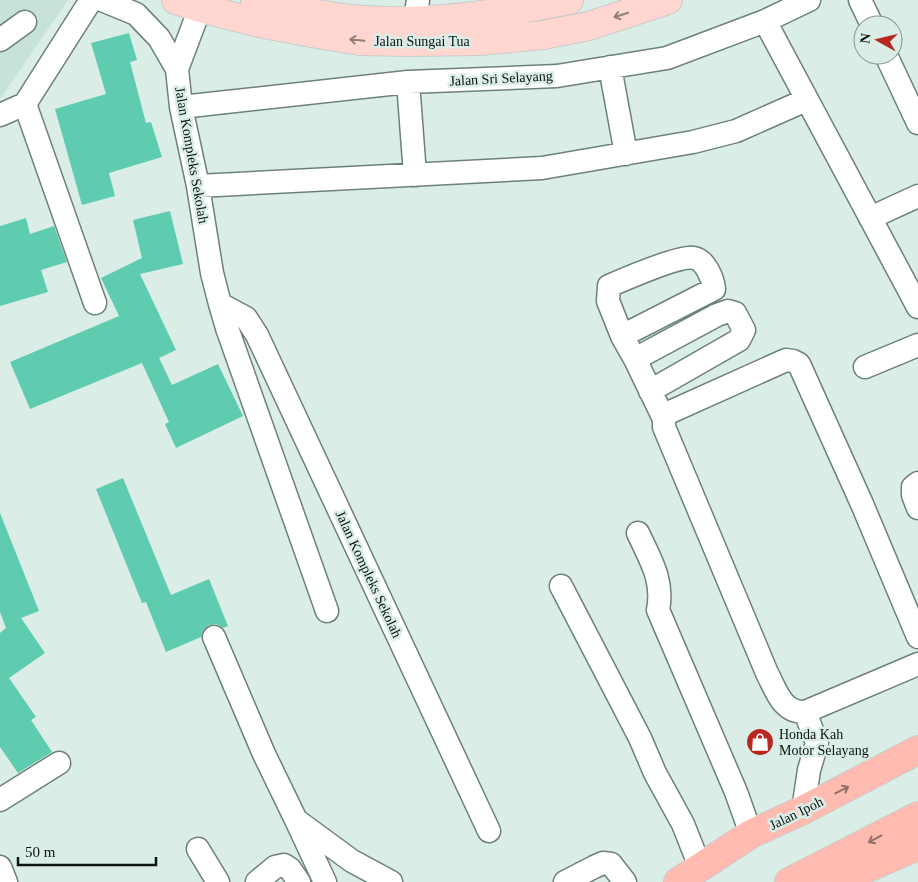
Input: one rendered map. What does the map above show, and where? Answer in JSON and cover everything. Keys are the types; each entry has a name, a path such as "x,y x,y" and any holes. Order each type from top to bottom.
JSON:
{"highway":[{"name":"Jalan Ipoh","path":"678,882 752,834 803,810 918,750"},
{"path":"789,882 918,816"},
{"path":"836,882 918,846"}],"main road":[{"name":"Jalan Sungai Tua","path":"255,0 314,13 364,20 415,6 484,7 569,0"},
{"name":"Jalan Sungai Tua","path":"188,4 259,23 312,34 360,40 408,42 482,41 543,35 589,26 668,0"}],"street":[{"path":"0,115 25,104 91,0"},
{"path":"102,0 136,14 158,38 178,70"},
{"name":"Jalan Sri Selayang","path":"180,107 408,82 557,76 667,58 765,21 809,0"},
{"path":"860,0 867,15"},
{"name":"Jalan Kompleks Sekolah","path":"188,4 178,70 180,107 198,186 212,273 227,328 327,611"},
{"path":"765,21 918,307"},
{"path":"0,40 25,22"},
{"path":"895,65 909,80 918,123"},
{"path":"610,67 626,154"},
{"path":"408,82 415,174"},
{"path":"198,186 542,168 693,142 736,131 806,100"},
{"path":"25,104 95,303"},
{"path":"870,218 918,196"},
{"path":"622,336 714,288 713,280 703,264 696,258 685,258 609,286 608,300 622,336 664,419 664,426 767,673 783,703 796,712 805,712 918,664"},
{"name":"Jalan Kompleks Sekolah","path":"220,304 246,318 257,335 490,830"},
{"path":"635,359 728,311 735,313 744,330 738,340 650,391"},
{"path":"865,367 918,345"},
{"path":"664,419 668,413 786,360 799,364 862,504 918,637"},
{"path":"918,483 913,487 913,495 918,508"},
{"path":"638,532 658,579 661,596 658,610 752,834"},
{"path":"561,586 683,824 700,867"},
{"path":"214,637 264,754 325,882"},
{"path":"803,810 808,770 817,743 805,712"},
{"path":"0,800 59,764"},
{"path":"296,820 352,861 391,882"},
{"path":"198,848 218,882"},
{"path":"565,882 603,864 611,864 624,882"},
{"path":"257,882 275,867 284,865 290,869 299,882"},
{"path":"0,867 6,882"}],"shaded area":[{"path":"0,0 68,0 0,99"}],"building":[{"path":"129,33 137,60 130,62 146,123 151,122 162,157 109,173 115,196 82,205 55,109 106,94 91,43"},
{"path":"170,211 183,264 140,274 176,350 159,358 172,385 218,364 243,416 176,448 165,424 169,422 142,363 30,409 10,362 119,316 101,278 142,258 133,220"},
{"path":"26,218 30,234 54,226 67,262 41,270 48,292 0,306 0,226"},
{"path":"123,478 171,595 209,579 228,626 223,628 216,624 209,625 203,630 201,637 166,652 146,602 142,603 96,489"},
{"path":"0,513 39,611 21,618 45,653 9,678 36,717 31,720 52,752 18,773 0,747 0,633 6,628 0,612"}],"place":[{"name":"Honda Kah Motor Selayang","path":"760,742"}]}
